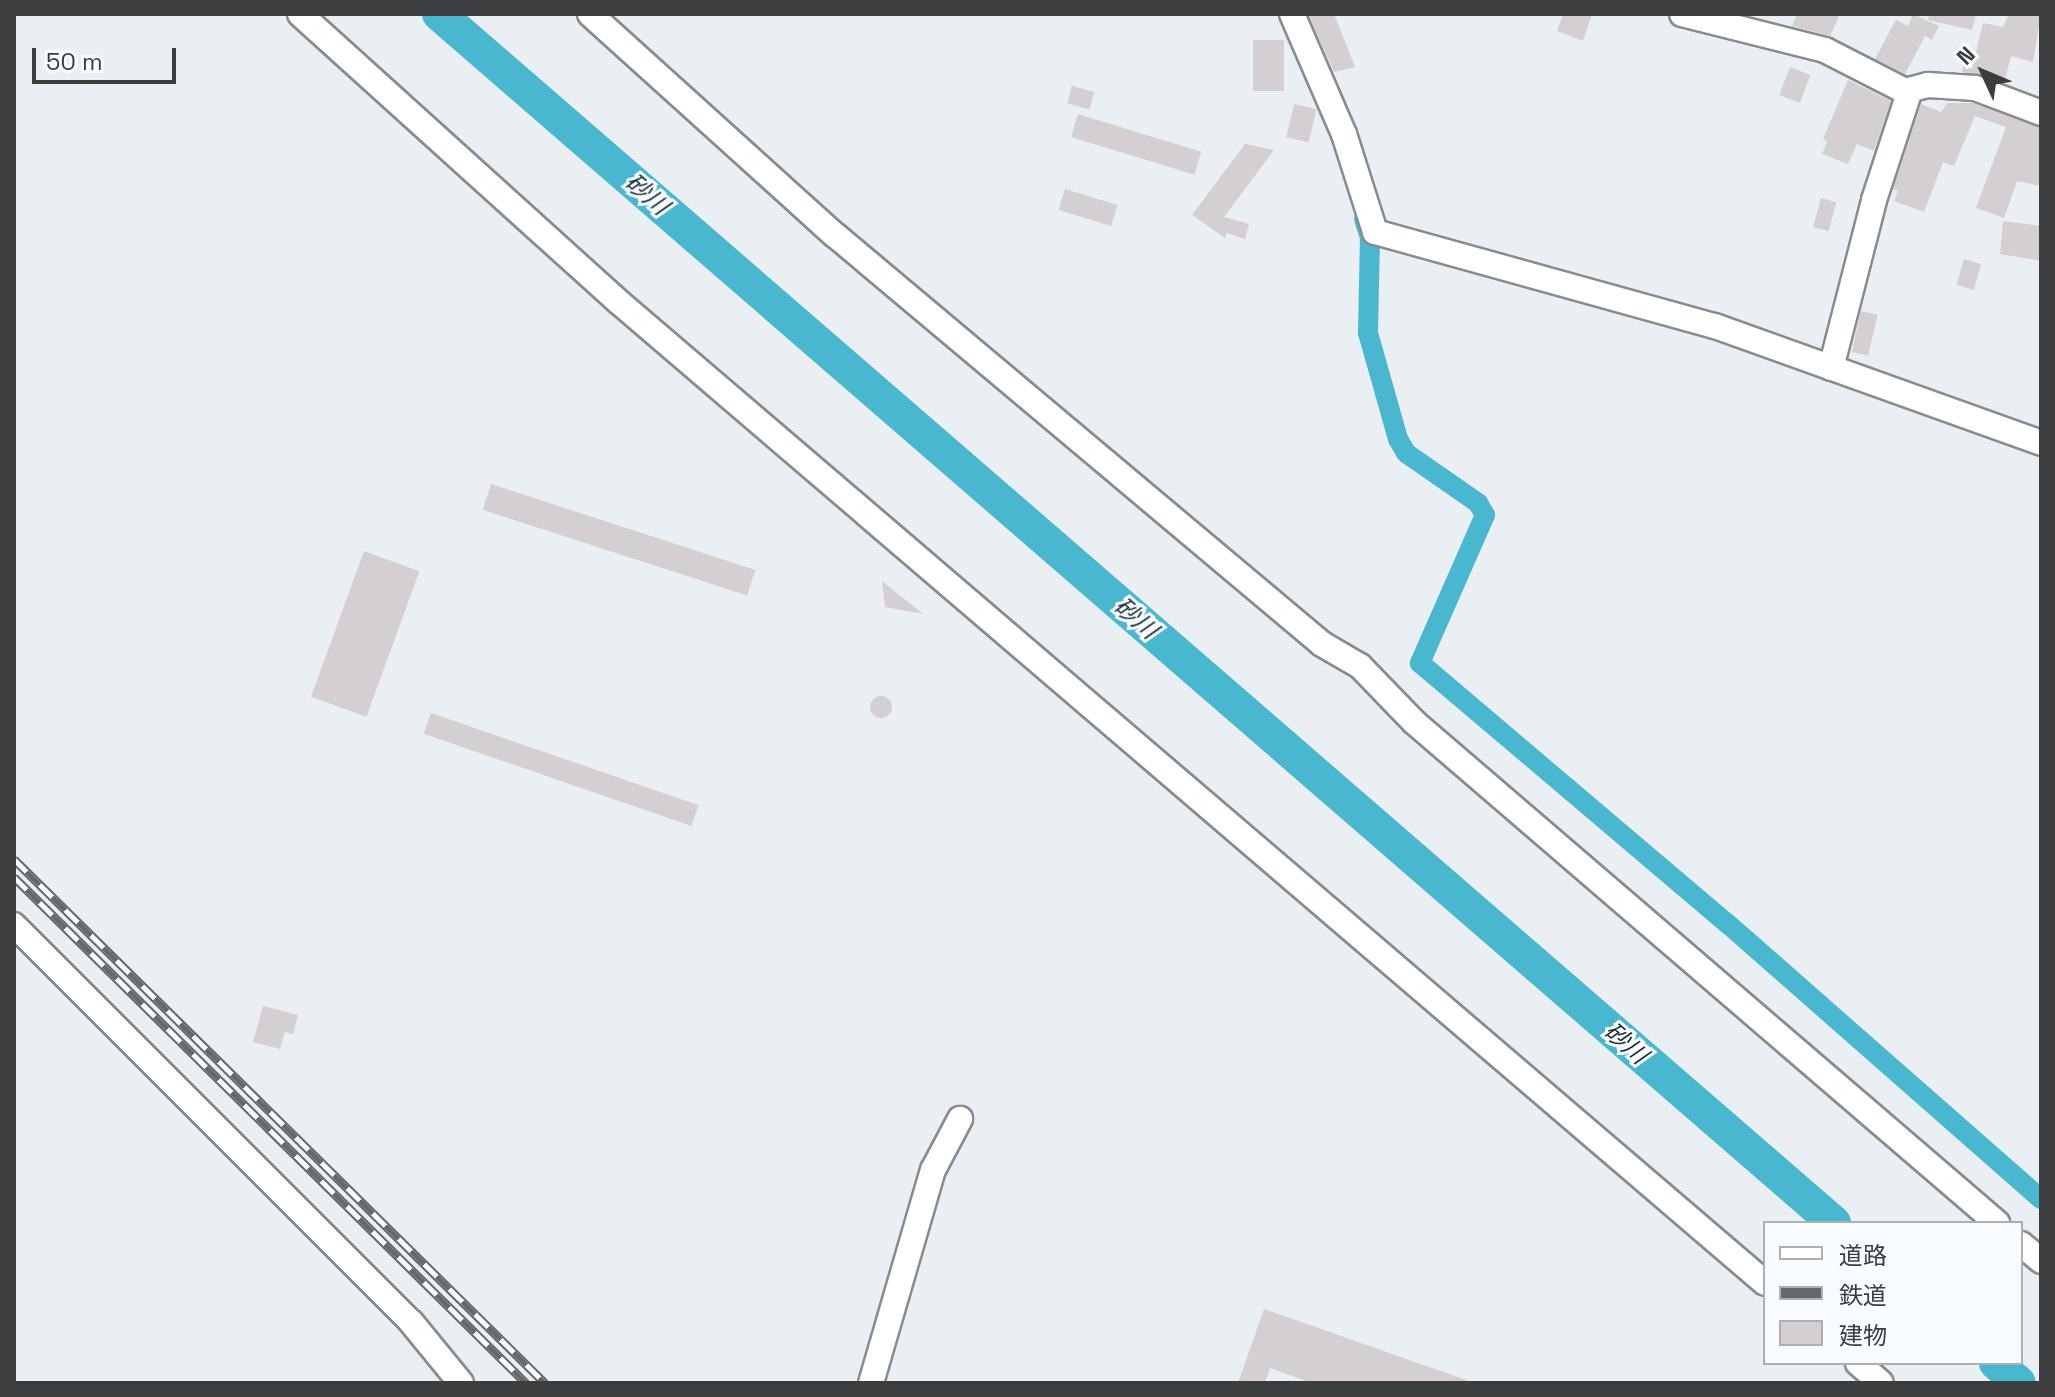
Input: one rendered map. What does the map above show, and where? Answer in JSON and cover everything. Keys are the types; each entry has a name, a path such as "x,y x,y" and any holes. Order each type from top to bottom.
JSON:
{"street":[{"path":"300,14 632,313 1763,1281"},
{"path":"590,14 835,235 1322,644 1360,666 1426,732 1995,1221"},
{"path":"1292,14 1344,134 1375,232 1715,326 1831,368 2039,436"},
{"path":"1682,14 1825,50 1910,90 1975,88 2041,113"},
{"path":"1831,368 1874,200 1910,90"},
{"path":"14,925 411,1322 461,1383"},
{"path":"871,1383 933,1170 960,1119"},
{"path":"2023,1246 2041,1261"},
{"path":"1860,1365 1881,1383"}],"building":[{"path":"1308,14 1334,14 1355,67 1334,72"},
{"path":"1563,14 1592,14 1583,41 1557,31"},
{"path":"1797,14 1840,14 1830,36 1792,26"},
{"path":"1913,14 1939,26 1932,40 1925,36 1905,74 1875,59 1896,20 1908,26"},
{"path":"1929,14 1976,14 1972,30 1928,20"},
{"path":"2009,14 2041,14 2033,62 2011,56 2004,83 1962,72 1963,66 1972,69 1983,23 2003,27"},
{"path":"1253,40 1284,40 1284,91 1253,91"},
{"path":"1790,67 1811,75 1800,103 1779,95"},
{"path":"1848,80 1891,101 1874,151 1857,144 1848,164 1822,154 1827,142 1823,139"},
{"path":"1072,86 1094,92 1090,109 1067,103"},
{"path":"1947,103 1972,103 2041,128 2041,186 2017,181 2004,218 1976,208 2006,127 1975,116 1954,166 1943,162 1924,212 1894,201 1898,191 1893,189 1921,104 1941,112"},
{"path":"1294,104 1316,109 1309,142 1286,137"},
{"path":"1078,114 1201,152 1194,175 1071,137"},
{"path":"1245,144 1274,150 1224,217 1249,224 1245,239 1227,233 1225,238 1192,215"},
{"path":"1065,189 1118,205 1111,226 1059,210"},
{"path":"1821,198 1836,202 1829,231 1813,227"},
{"path":"2003,221 2041,226 2041,261 2000,254"},
{"path":"1964,259 1981,264 1974,290 1957,285"},
{"path":"1861,311 1878,315 1868,356 1852,352"},
{"path":"491,484 755,570 747,596 483,510"},
{"path":"364,551 419,571 366,717 311,697"},
{"path":"882,581 923,614 885,607"},
{"path":"881,696 889,699 892,707 889,715 881,718 873,715 870,707 873,699"},
{"path":"431,713 699,805 691,826 424,734"},
{"path":"263,1006 298,1015 293,1034 285,1032 280,1049 253,1042"},
{"path":"1264,1309 1469,1383 1312,1383 1270,1368 1265,1383 1238,1383"}],"waterway":[{"name":"砂川","path":"439,14 1832,1221"},
{"path":"1364,219 1370,237 1368,333 1398,439 1406,453 1478,503 1485,515 1420,663 1728,924 2041,1199"},
{"name":"砂川","path":"1998,1365 2019,1383"}],"railway":[{"path":"14,859 545,1383"},
{"path":"14,877 526,1383"}]}
